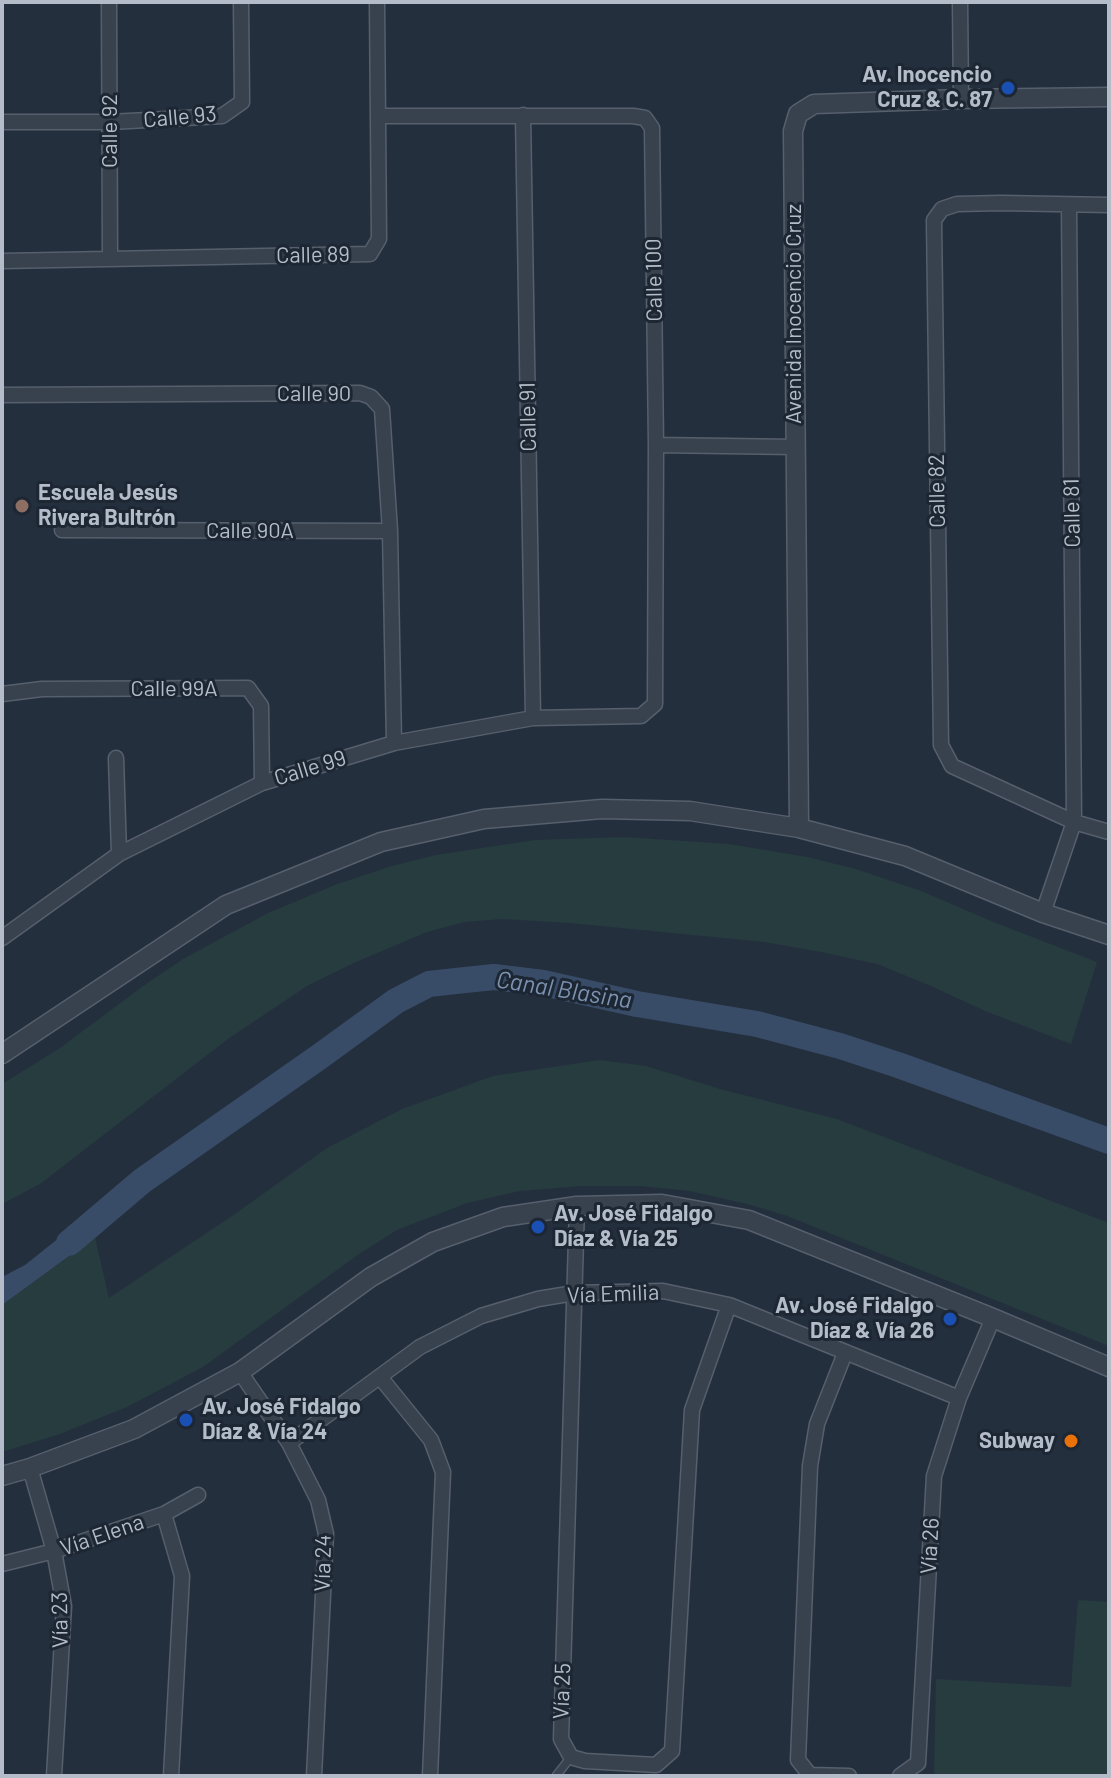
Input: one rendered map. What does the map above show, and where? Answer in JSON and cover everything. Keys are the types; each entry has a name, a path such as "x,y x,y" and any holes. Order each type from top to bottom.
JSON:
{"street":[{"name":"Calle 92","path":"109,2 110,259"},
{"name":"Calle 93","path":"110,122 222,116 242,102 241,2"},
{"name":"Calle 89","path":"2,261 370,254 379,239 377,2"},
{"path":"960,2 961,99"},
{"name":"Avenida Inocencio Cruz","path":"799,828 793,131 798,114 814,104 1109,97"},
{"path":"378,116 523,115"},
{"name":"Calle 100","path":"523,115 633,116 645,118 652,128 655,704"},
{"name":"Calle 91","path":"523,115 533,718"},
{"path":"2,122 110,122"},
{"name":"Calle 82","path":"1069,205 957,204 942,209 934,220 941,745 952,766 1074,822"},
{"path":"1069,205 1109,205"},
{"name":"Calle 81","path":"1043,913 1074,822 1069,205"},
{"name":"Calle 90","path":"2,395 360,393 371,397 382,409 390,531 394,743"},
{"path":"656,445 795,447"},
{"name":"Calle 90A","path":"62,530 390,531"},
{"name":"Calle 99A","path":"2,694 42,689 248,688 261,706 262,783"},
{"name":"Calle 99","path":"2,938 119,854 262,783 394,743 533,718 641,716 655,704"},
{"path":"116,758 119,854"},
{"path":"2,1054 226,905 381,842 484,819 602,809 690,811 799,828 905,856 1043,913 1109,935"},
{"path":"1074,822 1109,832"},
{"path":"2,1476 134,1429 240,1372 371,1277 433,1242 503,1217 577,1206 662,1204 749,1220 1109,1367"},
{"name":"Vía 25","path":"571,1757 561,1739 577,1206"},
{"name":"Vía Emilia","path":"289,1443 420,1347 481,1316 538,1299 574,1293 663,1291 729,1305 959,1398"},
{"path":"571,1757 658,1770 672,1751 692,1410 729,1305"},
{"name":"Vía 26","path":"900,1776 918,1763 934,1476 959,1398 993,1318"},
{"path":"845,1353 817,1424 810,1466 798,1760 810,1775 849,1776"},
{"name":"Vía 24","path":"240,1372 289,1443 318,1500 326,1534 314,1776"},
{"path":"380,1377 431,1440 443,1472 430,1776"},
{"name":"Vía 23","path":"30,1468 54,1551 64,1606 54,1776"},
{"name":"Vía Elena","path":"2,1564 54,1551 164,1514 198,1495"},
{"path":"164,1514 182,1576 171,1776"}],"lane":[{"path":"556,1776 571,1757"}],"green space":[{"path":"625,837 729,844 856,869 921,891 1097,962 1071,1044 877,964 821,952 764,942 570,923 503,919 465,922 427,932 307,986 228,1039 40,1184 2,1204 2,1084 60,1048 183,959 268,913 335,885 392,866 436,855 535,840"},
{"path":"599,1060 646,1066 837,1119 1109,1223 1109,1346 787,1216 751,1205 690,1191 640,1186 581,1186 520,1191 467,1203 397,1230 203,1367 127,1407 60,1434 2,1452 2,1305 95,1237 109,1298 327,1148 402,1109 493,1076"},
{"path":"1078,1600 1109,1602 1109,1776 934,1776 936,1679 1071,1687"}],"water":[{"path":"94,1210 95,1237 2,1305 2,1277 25,1265"}],"waterway":[{"name":"Canal Blasina","path":"69,1243 142,1181 396,1001 429,984 494,977 543,983 637,1004 757,1024 840,1046 1109,1141"}],"place":[{"name":"Av. Inocencio Cruz & C. 87","path":"1008,88"},
{"name":"Escuela Jesús Rivera Bultrón","path":"22,506"},
{"name":"Av. José Fidalgo Díaz & Vía 25","path":"538,1227"},
{"name":"Av. José Fidalgo Díaz & Vía 26","path":"950,1319"},
{"name":"Av. José Fidalgo Díaz & Vía 24","path":"186,1420"},
{"name":"Subway","path":"1071,1441"}]}
